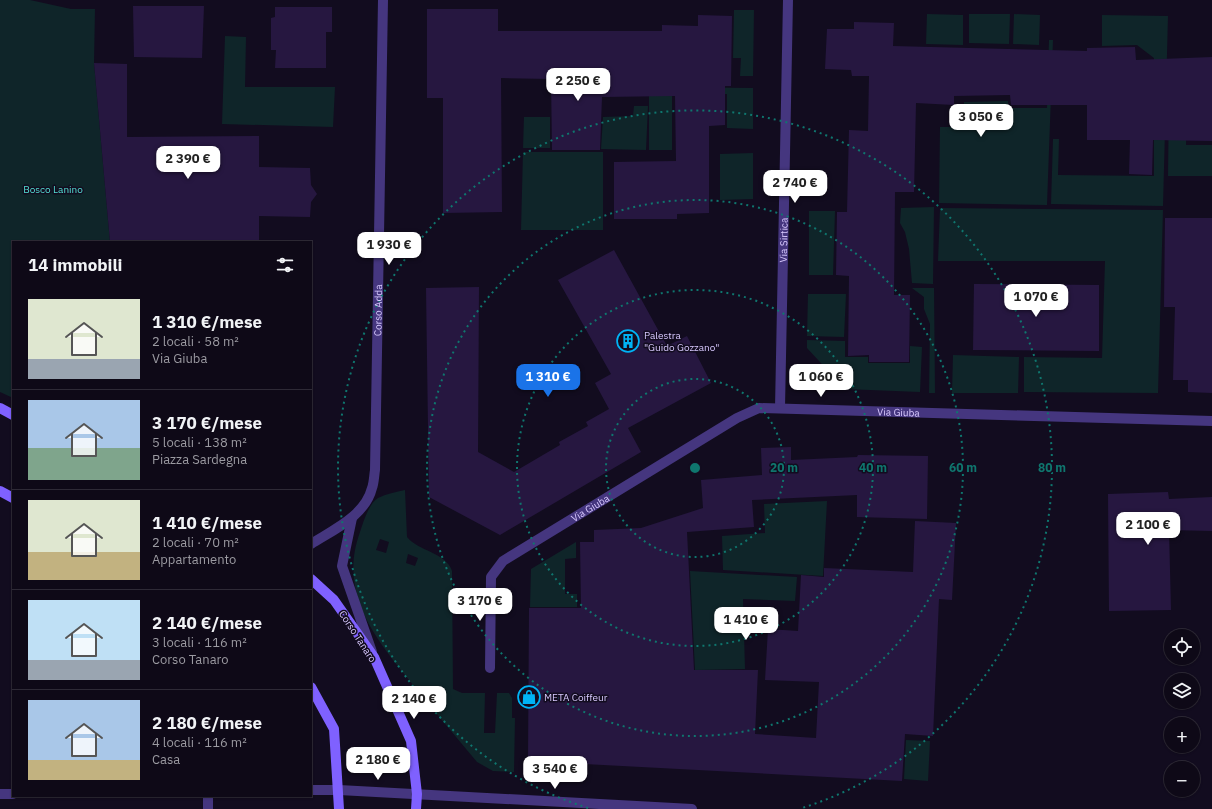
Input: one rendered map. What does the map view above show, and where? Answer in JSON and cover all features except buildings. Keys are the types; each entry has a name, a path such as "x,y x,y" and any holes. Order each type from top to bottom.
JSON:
{"main road":[{"path":"0,408 12,414"},
{"path":"0,491 12,497"},
{"name":"Corso Tanaro","path":"312,580 334,600 374,656 411,741 417,794 416,809"},
{"path":"312,689 334,729 339,809"}],"street":[{"name":"Corso Adda","path":"312,543 352,518 372,490 375,470 383,0"},
{"name":"Via Sirtica","path":"780,408 788,0"},
{"name":"Via Giuba","path":"490,668 491,577 503,560 737,418 759,408 1212,421"},
{"name":"Corso Adda","path":"352,518 342,566 374,656"},
{"path":"312,790 339,790 692,809"},
{"path":"0,794 12,794"},
{"path":"208,797 208,809"}],"green space":[{"name":"Bosco Lanino","path":"0,0 30,0 71,9 95,9 94,63 110,241 12,241 12,398 0,392"},
{"path":"734,10 754,10 753,76 740,76 741,58 733,58"},
{"path":"927,14 963,15 963,45 926,44"},
{"path":"969,14 1010,14 1009,44 969,43"},
{"path":"1014,14 1040,15 1039,45 1013,44"},
{"path":"1102,15 1168,16 1163,206 1051,204 1053,139 1059,139 1058,175 1154,176 1154,58 1137,45 1102,46"},
{"path":"225,36 246,37 245,87 335,87 333,127 222,124"},
{"path":"1049,40 1053,40 1047,205 939,203 940,127 964,127 964,102 1008,101 1008,108 1047,108"},
{"path":"649,87 753,88 753,129 727,128 727,94 672,94 672,150 649,150"},
{"path":"1169,97 1186,97 1186,145 1212,145 1212,176 1168,176"},
{"path":"634,106 648,106 646,150 601,149 603,117 633,116"},
{"path":"524,117 550,117 550,148 523,148"},
{"path":"523,152 603,152 603,230 521,230"},
{"path":"753,153 753,199 720,200 720,154"},
{"path":"934,207 933,284 912,283 909,249 905,232 900,223 901,208"},
{"path":"940,208 1163,210 1158,393 1024,392 1024,357 1102,358 1105,261 938,261"},
{"path":"809,211 835,211 833,275 809,275"},
{"path":"912,288 934,288 935,393 929,393 930,324 924,309 924,297"},
{"path":"808,294 846,294 844,337 807,336"},
{"path":"807,340 845,341 845,357 868,357 868,363 910,363 910,346 922,347 920,392 845,389 807,348"},
{"path":"953,355 1019,357 1018,393 952,393"},
{"path":"405,490 407,537 418,546 444,560 452,571 453,689 462,693 485,693 484,733 495,733 497,693 509,693 512,698 512,718 515,718 514,772 493,771 477,762 401,670 375,635 365,616 358,597 354,576 354,555 360,532 372,504 378,498","holes":["380,539 389,542 386,553 376,550","408,554 418,558 415,566 406,563"]},
{"path":"827,501 823,576 723,570 722,536 765,533 764,504"},
{"path":"576,542 576,558 565,559 565,594 577,594 577,607 530,607 531,569"},
{"path":"690,571 797,577 795,601 743,599 745,669 695,670"},
{"path":"906,740 930,741 928,781 904,779"}],"place":[{"name":"Palestra \"Guido Gozzano\"","path":"628,341"},
{"name":"META Coiffeur","path":"529,697"}]}
